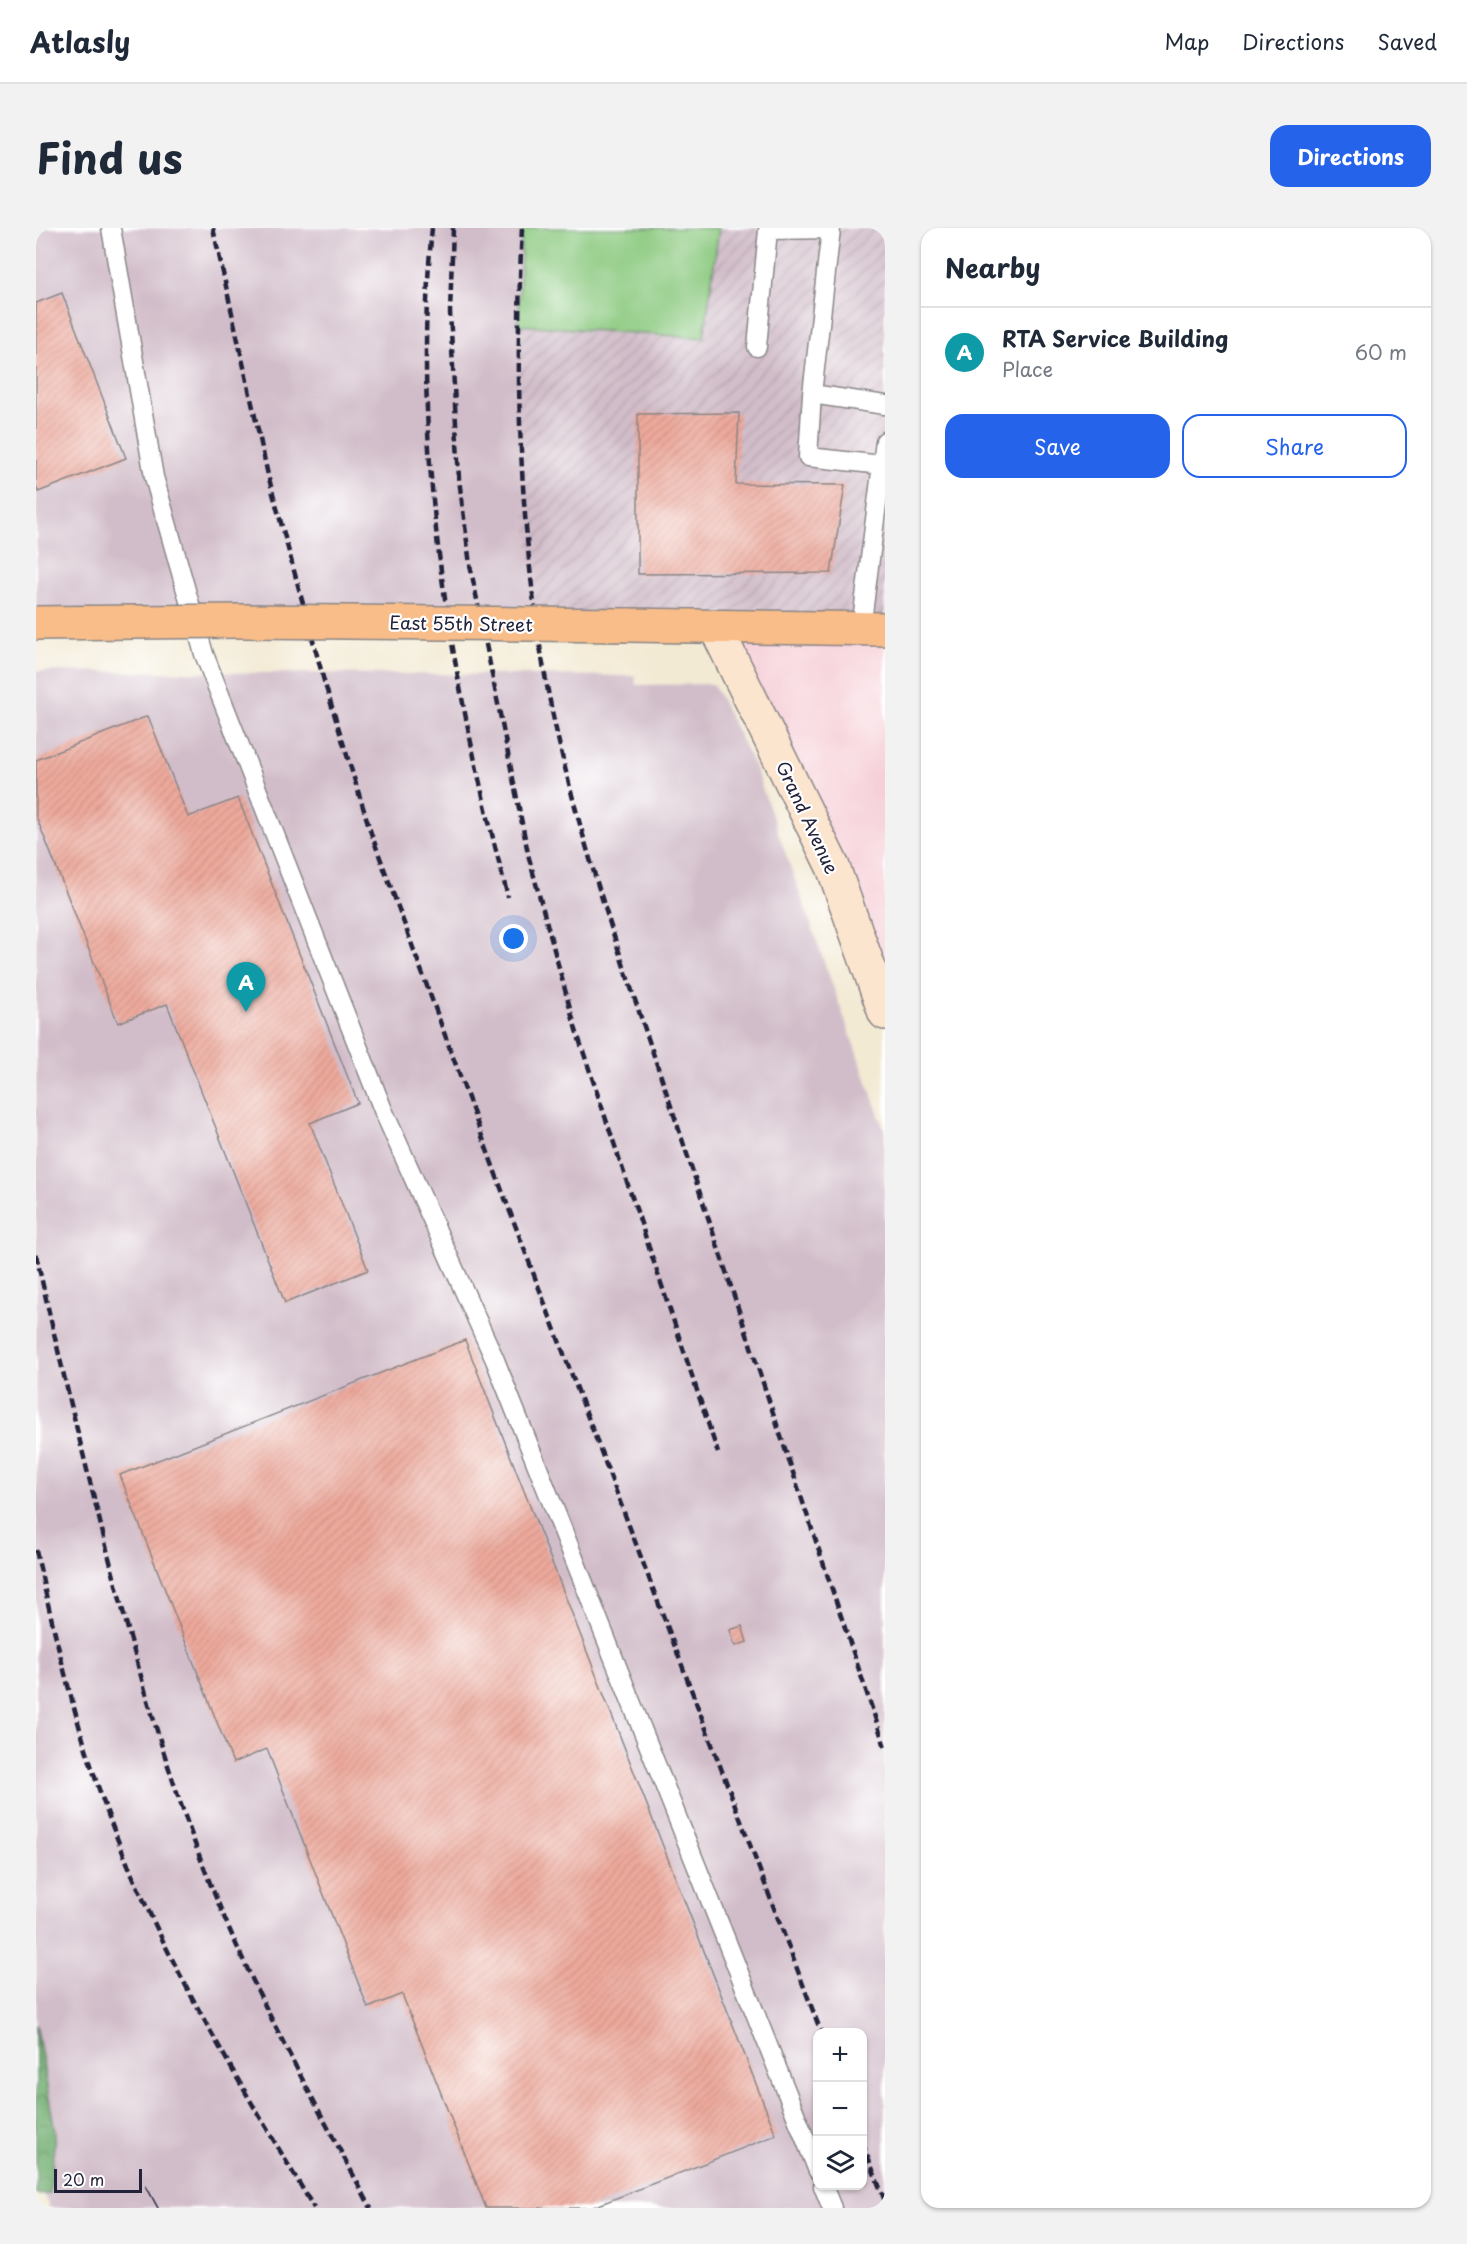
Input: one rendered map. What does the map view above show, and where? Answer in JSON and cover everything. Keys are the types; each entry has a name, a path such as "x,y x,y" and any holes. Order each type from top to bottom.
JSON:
{"main road":[{"name":"East 55th Street","path":"36,623 240,621 873,629"}],"street":[{"name":"Grand Avenue","path":"716,628 833,867 885,1013"}],"lane":[{"path":"111,228 154,477 204,654 383,1110 495,1360 813,2158"},
{"path":"757,347 768,230 831,229 812,394 808,457 882,465"},
{"path":"812,394 885,405"},
{"path":"873,629 885,441"},
{"path":"825,2190 832,2208"}],"shaded area":[{"path":"36,228 522,228 518,299 518,413 526,528 538,624 36,623"},
{"path":"719,228 885,228 885,629 538,624 526,528 518,413 518,325 704,338"},
{"path":"716,628 885,629 885,962 869,967"},
{"path":"36,671 635,676 636,685 713,684 754,765 885,1132 885,2208 49,2208 36,2169"}],"green space":[{"path":"522,228 719,228 704,338 518,325"},
{"path":"36,2024 55,2132 50,2194 36,2195"}],"building":[{"path":"62,293 126,458 38,492 36,486 36,303"},
{"path":"739,413 736,484 845,485 831,573 638,574 638,414"},
{"path":"148,716 188,817 238,798 358,1103 310,1123 368,1270 285,1303 167,1004 118,1023 36,816 36,760"},
{"path":"465,1340 776,2135 591,2208 486,2208 402,1994 368,2008 267,1749 233,1763 120,1475"},
{"path":"742,1626 747,1642 735,1646 730,1630"}],"tram line":[{"path":"146,2186 158,2208"}],"railway":[{"path":"213,228 268,475 324,681 371,833 498,1180 819,2028"},
{"path":"432,228 427,312 427,397 431,481 440,566 469,733 508,897"},
{"path":"453,228 450,312 459,479 470,565 529,858 576,1030 718,1453"},
{"path":"522,228 519,385 527,542 540,646 565,768 618,947 885,1747"},
{"path":"36,1254 116,1586 153,1717 196,1846 248,1970 287,2050 371,2208"},
{"path":"36,1550 85,1746 97,1785 126,1860 190,1994 314,2208"},
{"path":"867,2155 885,2201"}],"place":[{"name":"RTA Service Building","path":"246,1012"}]}
